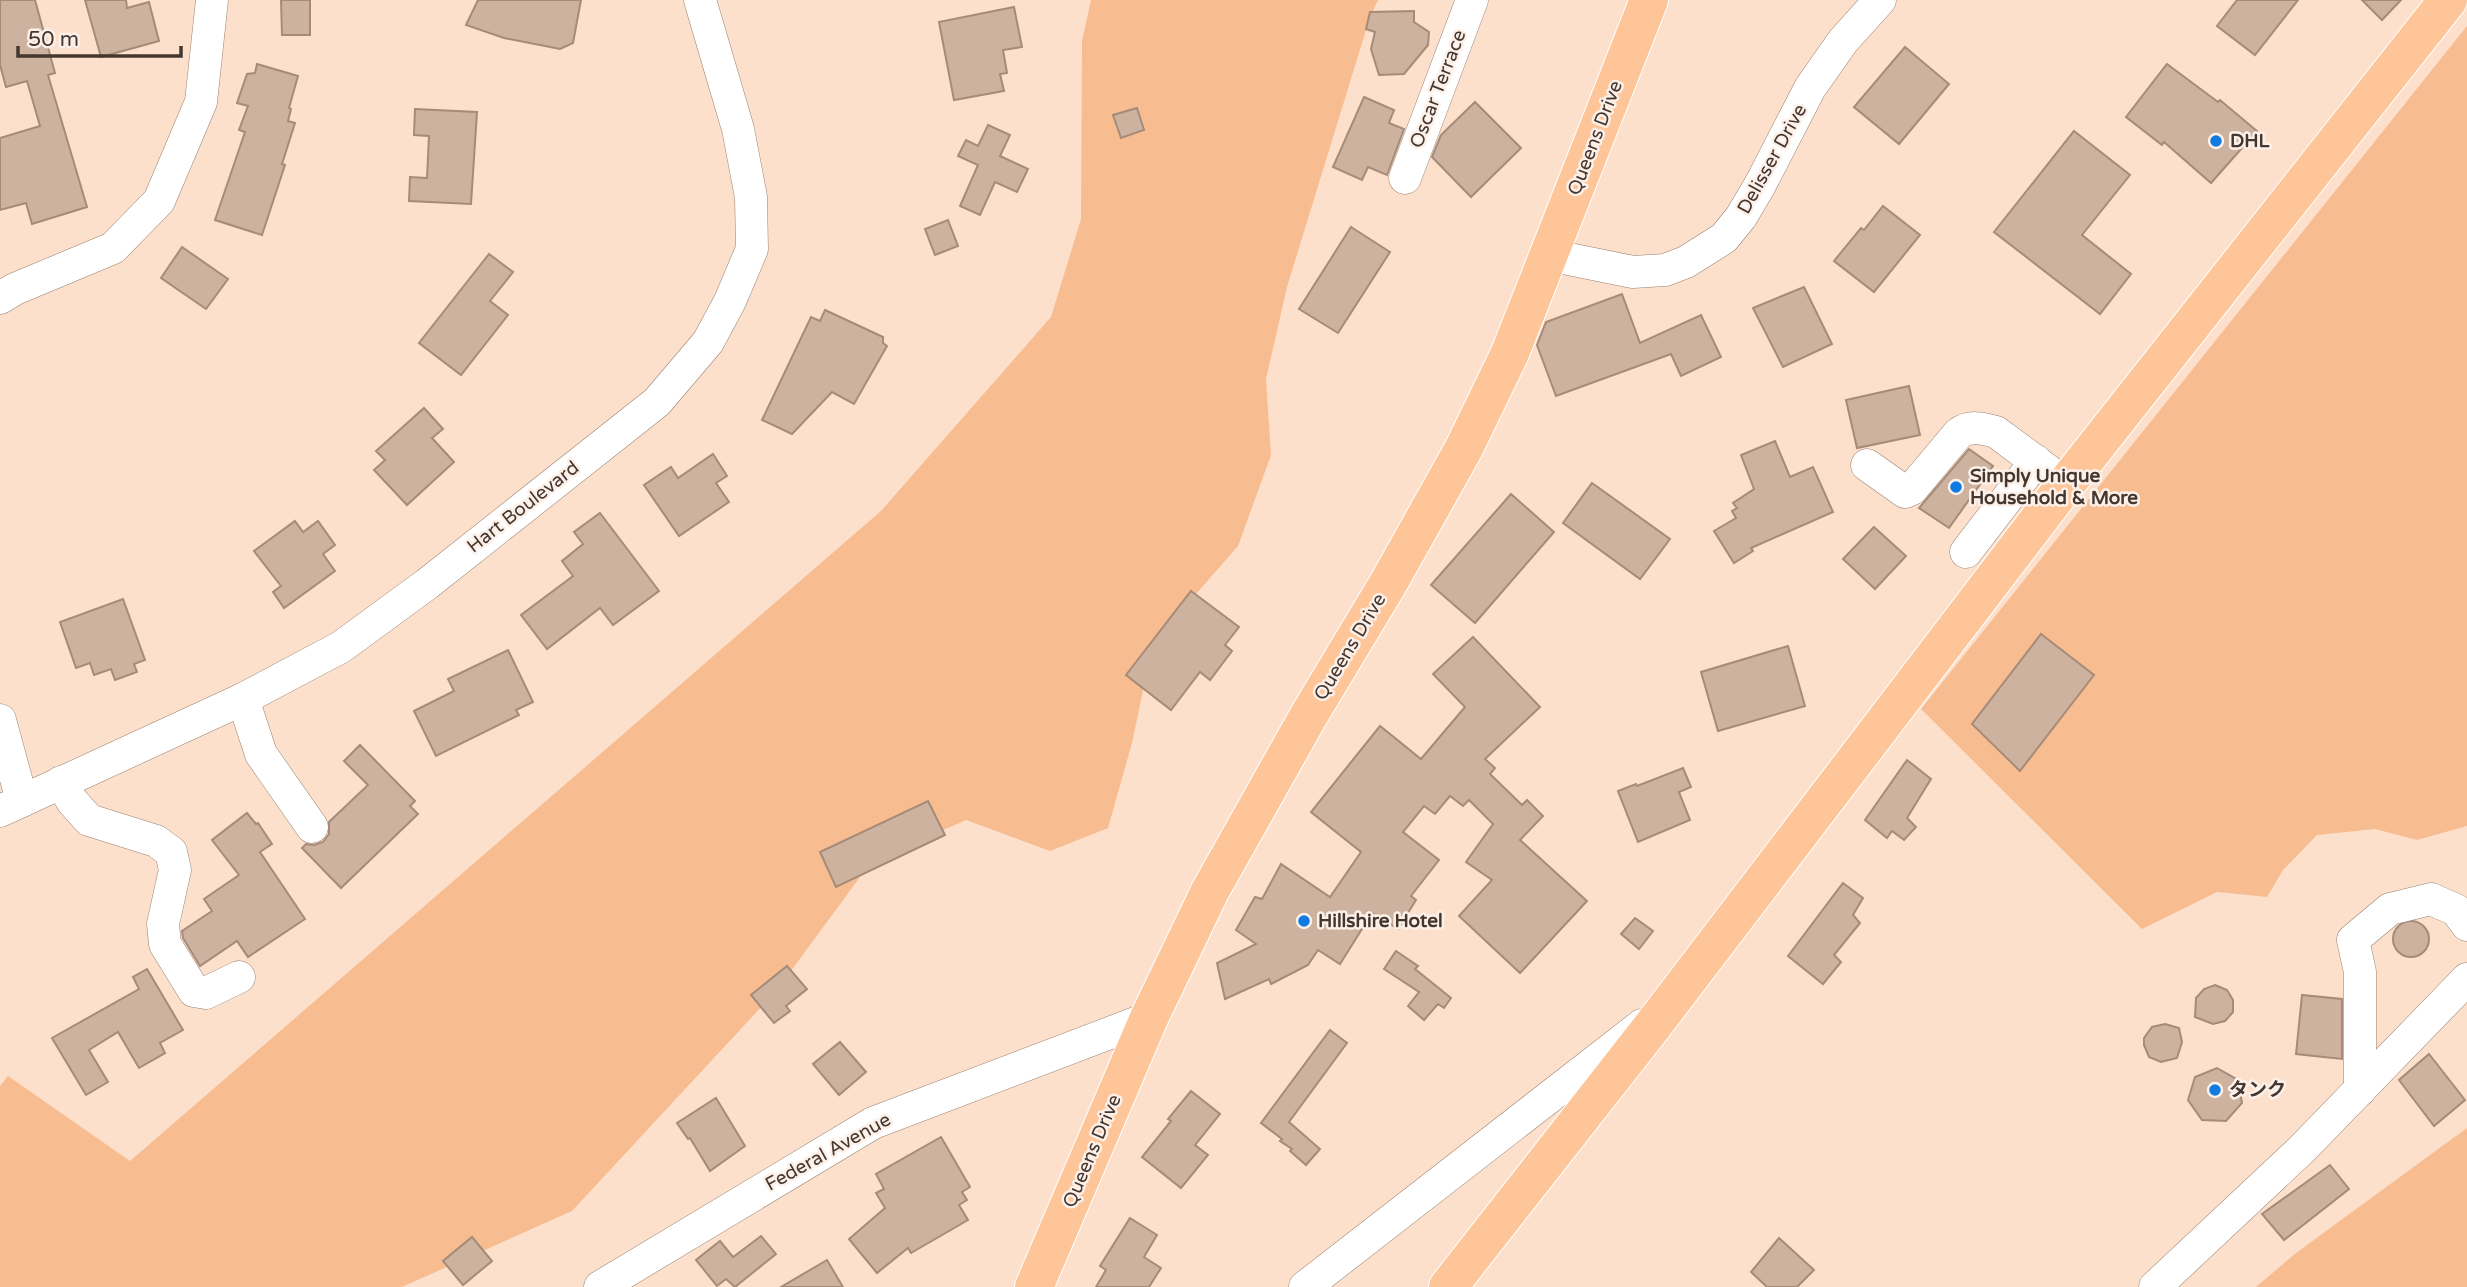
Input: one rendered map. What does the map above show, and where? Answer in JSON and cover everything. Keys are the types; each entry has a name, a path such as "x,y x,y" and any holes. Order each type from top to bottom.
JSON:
{"main road":[{"name":"Queens Drive","path":"1034,1287 1149,1018 1210,891 1308,715 1390,582 1464,447 1510,353 1649,0"},
{"path":"1448,1287 1668,1005 2066,484 2448,0"}],"street":[{"path":"0,298 15,289 113,248 159,201 201,102 212,0"},
{"name":"Hart Boulevard","path":"11,806 243,699 341,647 427,584 657,402 708,342 730,301 752,249 751,210 738,128 700,0"},
{"name":"Oscar Terrace","path":"1405,178 1472,0"},
{"name":"Delisser Drive","path":"1549,255 1633,272 1665,270 1686,262 1724,238 1741,217 1760,185 1810,88 1843,41 1880,0"},
{"path":"1867,465 1905,492 1912,489 1958,434 1964,429 1975,428 1996,432 2066,484"},
{"path":"1966,552 2036,461"},
{"path":"243,699 261,754 312,827"},
{"path":"0,720 11,806"},
{"path":"61,782 72,801 89,820 156,841 171,852 175,870 163,924 165,944 194,990 206,993 239,977"},
{"path":"2360,1090 2360,972 2353,940 2390,909 2431,899 2456,910 2467,925"},
{"path":"2155,1287 2303,1149 2467,979"},
{"path":"1305,1287 1668,1005"},
{"name":"Federal Avenue","path":"600,1287 873,1123 1149,1018"}],"shaded area":[{"path":"1091,0 1378,0 1370,17 1287,287 1266,379 1271,455 1238,546 1153,643 1132,743 1108,828 1050,851 966,820 871,862 777,990 572,1211 402,1287 0,1287 0,1086 8,1076 130,1161 881,511 1051,317 1081,219 1082,41"},
{"path":"2467,26 2467,826 2417,840 2375,829 2317,835 2283,870 2267,897 2217,892 2142,929 1921,709"},
{"path":"2467,1128 2467,1287 2256,1287 2296,1253"}],"building":[{"path":"0,0 35,0 55,73 48,75 87,207 32,224 26,203 0,210 0,138 40,126 27,81 6,87 0,65"},
{"path":"85,0 126,0 127,8 149,2 159,41 101,57"},
{"path":"281,0 310,0 310,35 282,35"},
{"path":"478,0 581,0 573,43 560,49 504,38 466,25"},
{"path":"2237,0 2298,0 2255,55 2217,26"},
{"path":"2362,0 2401,0 2382,20"},
{"path":"1014,7 1022,47 1003,50 1007,73 1000,74 1004,91 954,100 939,22"},
{"path":"1414,11 1414,22 1429,32 1428,45 1404,74 1379,75 1371,49 1375,32 1366,29 1370,12"},
{"path":"1905,47 1949,84 1899,144 1854,107"},
{"path":"257,64 298,76 288,121 295,123 282,164 285,165 262,235 215,220 245,132 239,130 248,106 237,103 247,74 255,73"},
{"path":"2167,64 2218,102 2220,100 2257,131 2211,183 2164,142 2162,145 2126,117"},
{"path":"1364,97 1394,110 1389,123 1404,129 1387,175 1368,167 1362,180 1333,167"},
{"path":"1475,102 1521,148 1471,197 1432,157 1441,135"},
{"path":"1137,108 1144,130 1121,138 1113,115"},
{"path":"415,109 477,112 471,204 409,201 410,177 427,178 429,136 414,135"},
{"path":"988,125 1010,135 1000,156 1028,169 1017,192 995,182 980,215 960,206 978,165 958,156 966,140 978,146"},
{"path":"2074,131 2130,175 2082,235 2131,274 2100,314 1994,232"},
{"path":"1883,206 1920,235 1874,292 1834,261"},
{"path":"948,220 958,246 935,255 925,229"},
{"path":"1351,227 1390,252 1338,333 1299,309"},
{"path":"182,247 228,279 206,309 161,278"},
{"path":"489,254 513,272 490,301 508,315 461,375 419,343"},
{"path":"1804,287 1832,344 1783,367 1753,308"},
{"path":"1622,294 1640,343 1701,315 1721,357 1681,376 1671,354 1556,396 1537,345 1546,322"},
{"path":"825,310 883,337 883,343 887,346 854,404 832,392 792,434 762,420 811,317 820,321"},
{"path":"1909,386 1920,435 1857,448 1846,400"},
{"path":"424,408 443,429 432,438 454,462 407,505 374,470 385,460 376,451"},
{"path":"1775,441 1790,477 1813,467 1833,512 1751,548 1753,551 1734,563 1714,531 1736,518 1732,511 1737,508 1733,503 1754,489 1741,455"},
{"name":"Simply Unique Household & More","path":"1969,449 1993,466 1949,528 1919,508"},
{"path":"713,454 727,476 716,483 729,502 679,536 644,485 671,467 678,478"},
{"path":"1592,483 1670,539 1640,579 1563,523"},
{"path":"1511,494 1554,532 1475,623 1431,585"},
{"path":"600,513 659,591 613,625 600,608 547,649 521,615 573,576 562,561 583,544 574,532"},
{"path":"295,521 303,532 318,521 335,545 323,554 335,571 284,608 273,592 281,586 254,551"},
{"path":"1874,527 1906,556 1875,589 1843,559"},
{"path":"1191,591 1239,627 1225,645 1232,651 1210,680 1200,672 1171,710 1126,675"},
{"path":"123,599 145,660 134,664 137,672 115,680 111,669 94,675 90,663 76,668 60,622"},
{"path":"2041,634 2094,675 2020,771 1972,724"},
{"path":"1473,637 1540,707 1485,759 1495,768 1490,774 1522,805 1527,800 1543,816 1520,840 1587,901 1520,973 1459,916 1492,880 1466,862 1493,824 1469,800 1463,806 1450,796 1435,814 1424,806 1403,832 1439,860 1411,896 1416,900 1398,929 1372,913 1340,964 1318,950 1308,965 1271,984 1269,979 1225,999 1217,963 1256,944 1236,930 1255,897 1262,899 1281,864 1330,897 1361,852 1311,812 1380,726 1421,759 1465,707 1433,674"},
{"path":"1788,646 1805,706 1718,731 1701,672"},
{"path":"508,650 533,702 516,710 519,715 436,756 414,711 454,691 448,679"},
{"path":"360,745 415,801 410,806 418,814 341,888 302,848 306,844 323,842 329,834 329,822 368,785 344,761"},
{"path":"1907,760 1931,779 1907,818 1916,827 1904,840 1892,831 1887,838 1865,820"},
{"path":"1683,768 1691,787 1679,792 1690,820 1638,842 1618,791"},
{"path":"928,801 945,835 836,887 820,852"},
{"path":"247,813 258,823 272,844 260,852 305,919 248,957 237,941 200,966 183,938 182,931 212,911 204,899 239,875 212,840"},
{"path":"1843,883 1863,898 1853,915 1860,923 1834,955 1841,962 1823,984 1788,956"},
{"path":"1635,918 1653,931 1639,949 1621,934"},
{"path":"2411,921 2424,926 2429,939 2424,952 2411,957 2398,952 2393,939 2398,926"},
{"path":"1396,951 1418,966 1415,969 1451,998 1444,1008 1438,1004 1424,1020 1408,1006 1419,992 1384,969"},
{"path":"787,966 807,989 786,1006 790,1011 774,1023 751,995"},
{"path":"147,969 183,1030 160,1043 165,1053 139,1068 118,1032 89,1050 108,1082 86,1095 52,1038 139,989 133,977"},
{"name":"タンク","path":"2215,985 2227,990 2233,1000 2233,1012 2225,1021 2213,1024 2195,1017 2196,998 2204,989"},
{"path":"2302,995 2342,999 2342,1059 2296,1054"},
{"name":"タンク","path":"2165,1024 2179,1028 2182,1042 2177,1058 2161,1062 2149,1057 2144,1038 2152,1027"},
{"path":"1330,1030 1347,1043 1289,1122 1320,1149 1306,1165 1290,1151 1292,1149 1280,1141 1282,1139 1261,1123"},
{"path":"840,1042 866,1072 839,1095 813,1064"},
{"path":"2429,1054 2465,1100 2434,1126 2399,1080"},
{"name":"タンク","path":"2217,1068 2238,1080 2242,1103 2226,1121 2202,1120 2188,1100 2195,1077"},
{"path":"1191,1091 1220,1114 1195,1145 1208,1155 1181,1188 1142,1157"},
{"path":"716,1098 745,1146 710,1171 690,1138 688,1139 677,1123"},
{"path":"941,1137 970,1187 962,1192 967,1200 959,1205 968,1220 911,1253 908,1248 877,1273 849,1239 885,1208 876,1193 884,1189 876,1174"},
{"path":"2330,1165 2349,1189 2284,1240 2262,1214"},
{"path":"1130,1218 1157,1235 1144,1257 1161,1268 1149,1287 1096,1287 1106,1270 1100,1266"},
{"path":"761,1236 776,1254 735,1287 726,1279 717,1286 696,1260 720,1241 733,1257"},
{"path":"472,1237 492,1261 463,1285 443,1261"},
{"path":"1779,1238 1814,1270 1797,1287 1767,1287 1751,1272"},
{"path":"827,1260 843,1287 781,1287"}],"place":[{"name":"DHL","path":"2216,141"},
{"name":"Simply Unique Household & More","path":"1956,487"},
{"name":"Hillshire Hotel","path":"1304,921"},
{"name":"タンク","path":"2215,1090"}]}
